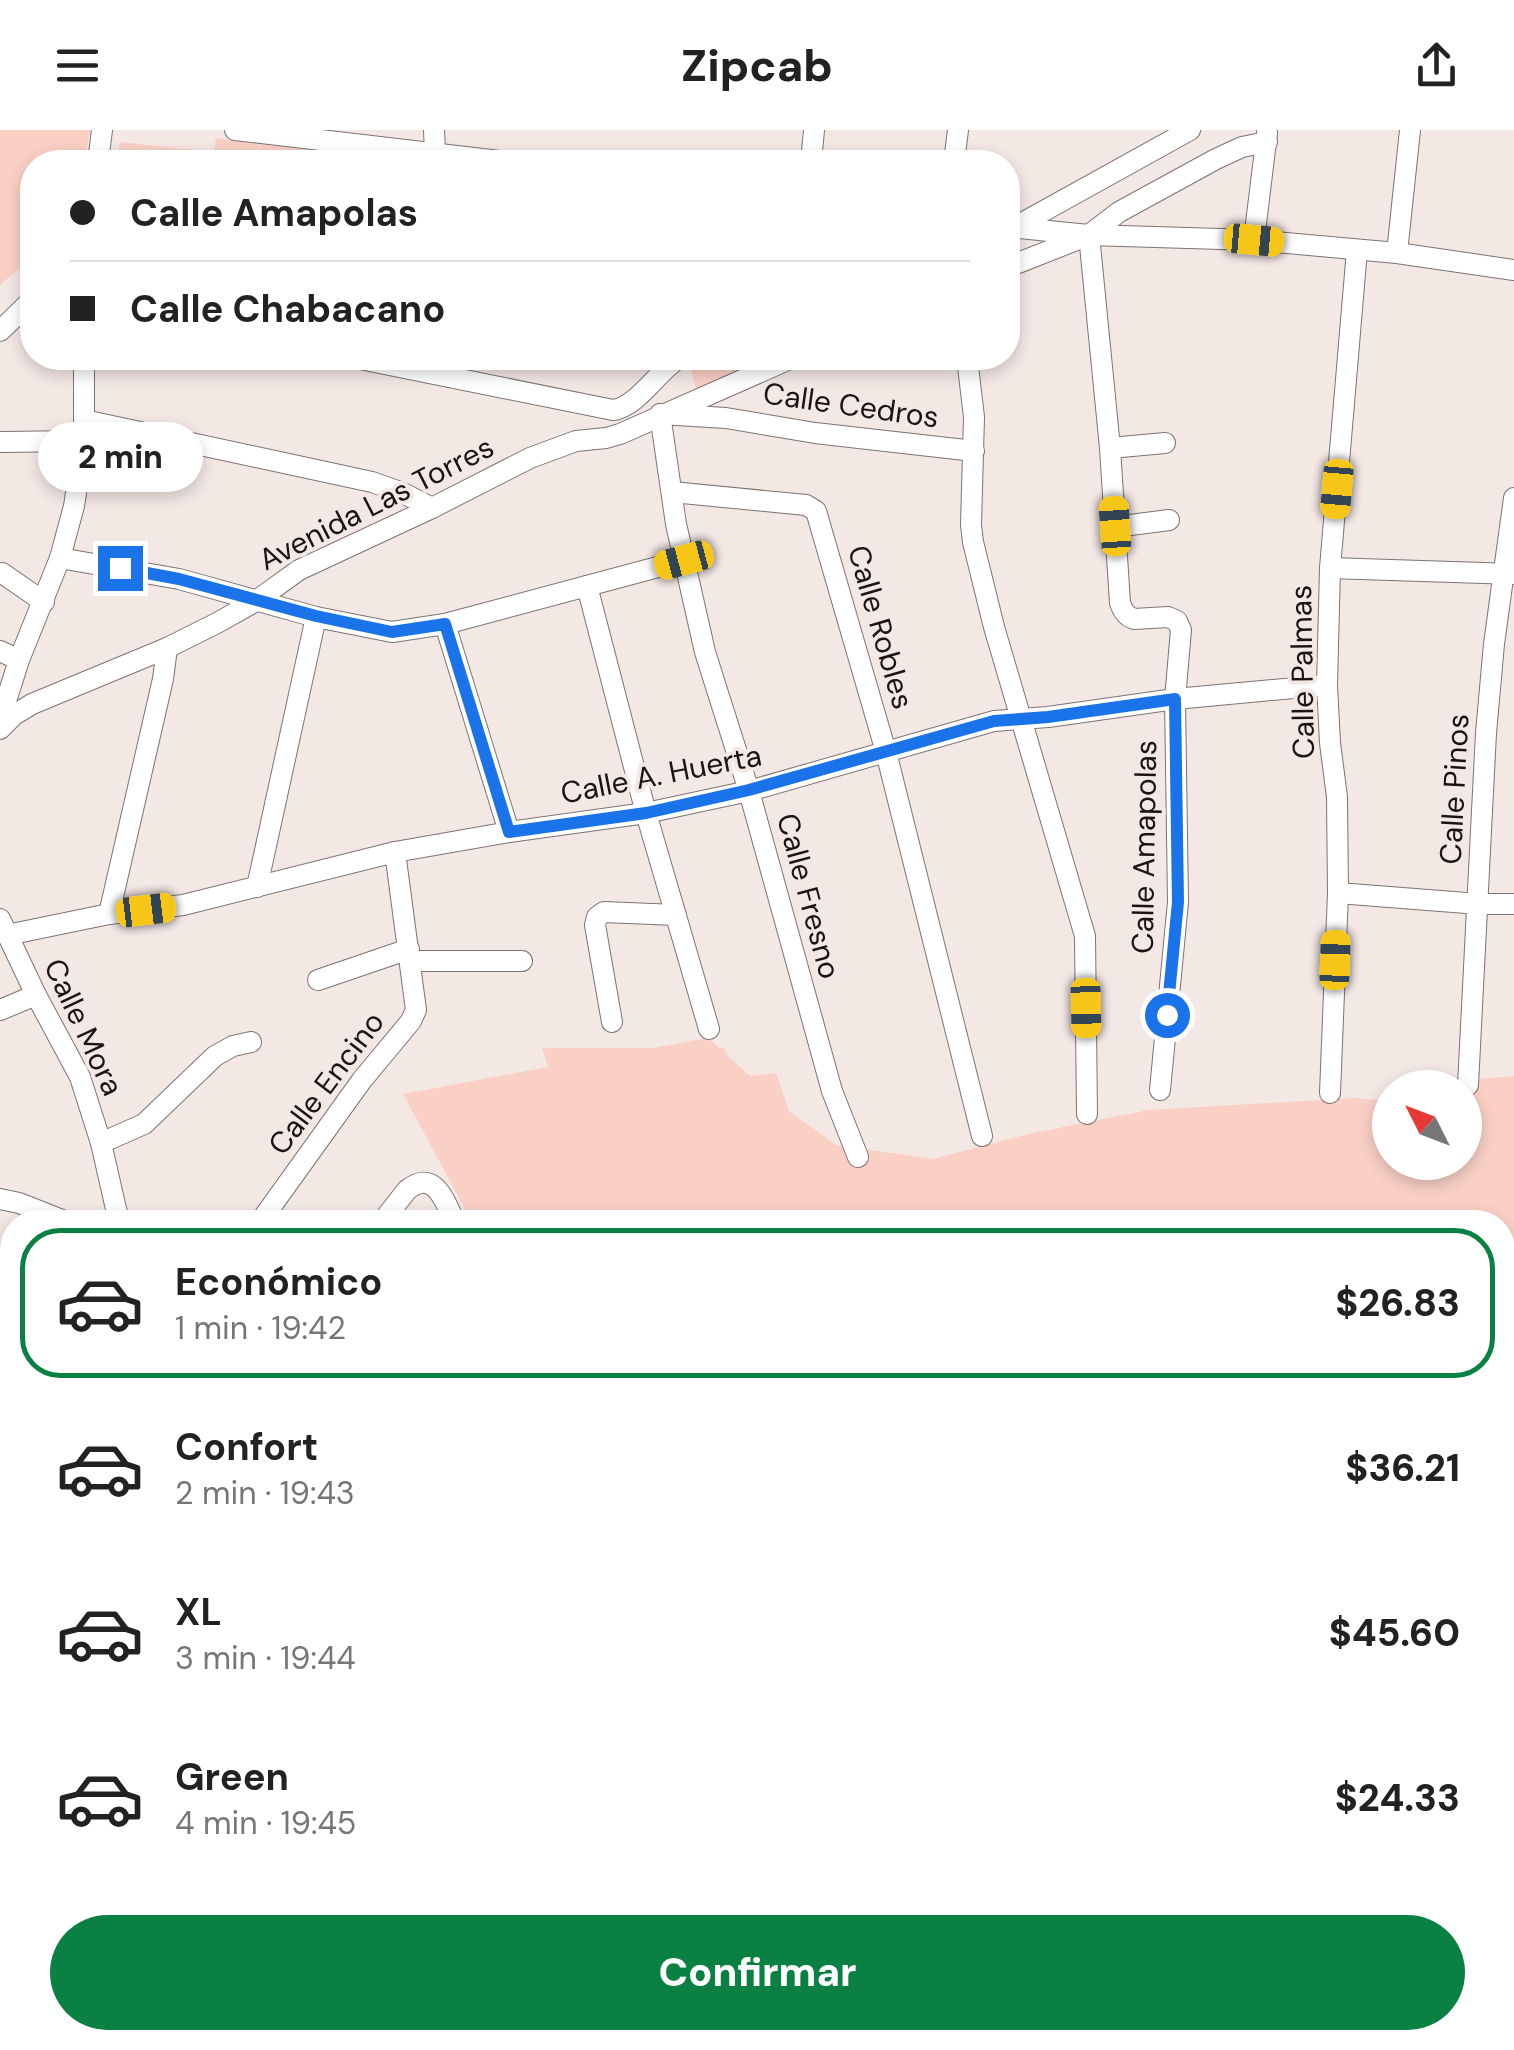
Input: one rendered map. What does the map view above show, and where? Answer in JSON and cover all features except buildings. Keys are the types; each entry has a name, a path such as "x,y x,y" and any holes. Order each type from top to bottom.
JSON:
{"street":[{"path":"235,130 282,132 412,150"},
{"path":"1020,223 1190,130"},
{"path":"1397,254 1410,130"},
{"path":"1020,262 1089,235 1118,212 1266,136"},
{"path":"1254,240 1266,136"},
{"path":"1020,228 1089,235 1254,240 1514,270"},
{"name":"Calle Amapolas","path":"1089,235 1122,610 1134,619 1168,617 1181,630 1175,699 1178,902 1160,1090"},
{"name":"Calle Palmas","path":"1330,1093 1338,893 1337,797 1328,685 1330,568 1357,250"},
{"path":"0,331 20,312"},
{"path":"0,720 10,655 44,602 74,506 84,431 84,370"},
{"path":"415,370 613,410 622,408 665,370"},
{"name":"Avenida Las Torres","path":"0,729 32,704 167,648 256,600 299,570 547,450 576,441 606,438 764,370"},
{"path":"968,370 974,417 973,542 994,627 1085,936 1087,1114"},
{"name":"Calle Cedros","path":"660,414 726,418 974,452"},
{"name":"Calle Fresno","path":"660,414 684,560 705,652 749,790 832,1091 858,1157"},
{"path":"2,442 84,431 372,482 432,508"},
{"path":"1110,448 1165,443"},
{"name":"Calle Robles","path":"672,492 806,505 816,511 886,752 982,1136"},
{"name":"Calle Pinos","path":"1469,1070 1486,732 1509,573 1514,498"},
{"path":"1115,526 1169,520"},
{"path":"60,558 179,579 392,632 445,624 684,560"},
{"path":"1330,568 1509,573"},
{"path":"2,573 44,602"},
{"path":"588,586 646,813 709,1029"},
{"path":"257,887 316,616"},
{"path":"445,624 509,832"},
{"path":"109,914 167,648"},
{"name":"Calle A. Huerta","path":"4,927 183,905 395,852 646,813 749,790 994,721 1328,685"},
{"name":"Calle Encino","path":"269,1210 416,1010 395,852"},
{"path":"1338,893 1514,904"},
{"path":"612,1022 597,918 604,912 676,915"},
{"name":"Calle Mora","path":"4,927 80,1077 101,1143 115,1210"},
{"path":"318,980 410,955 522,961"},
{"path":"0,1010 36,995"},
{"path":"101,1143 144,1124 216,1056 251,1042"},
{"path":"392,1210 411,1186 421,1182 440,1192 449,1210"},
{"path":"0,1199 37,1210"}],"shaded area":[{"path":"0,130 90,130 86,150 20,150 20,268 0,285"},
{"path":"216,138 314,150 214,150"},
{"path":"120,142 195,150 119,150"},
{"path":"691,370 745,370 697,390"},
{"path":"708,1038 724,1048 750,1076 776,1073 789,1111 836,1145 933,1159 1028,1134 1148,1110 1372,1100 1372,1180 1482,1180 1482,1079 1514,1076 1514,1210 466,1210 403,1094 548,1067 542,1048 653,1048"}],"route":[{"path":"120,568 392,632 445,624 509,832 646,813 749,790 994,721 1175,699 1178,902 1167,1015"}]}
